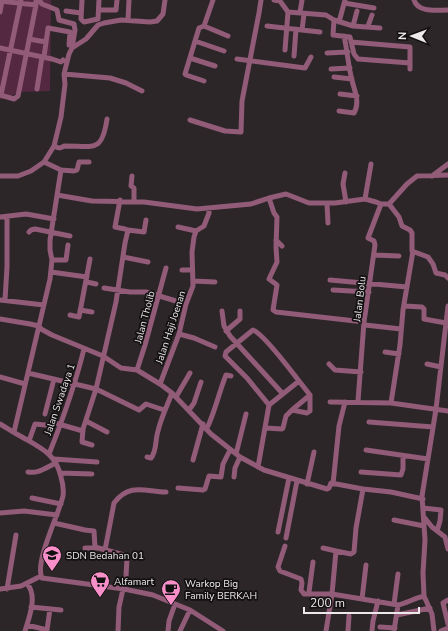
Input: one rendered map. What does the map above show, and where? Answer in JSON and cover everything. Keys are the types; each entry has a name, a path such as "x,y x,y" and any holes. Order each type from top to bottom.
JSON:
{"street":[{"path":"82,0 82,21 96,22 114,20 157,21 163,14 165,0"},
{"path":"70,47 86,39 98,19 99,0"},
{"path":"98,10 116,10 116,0"},
{"path":"128,20 129,0"},
{"path":"204,81 185,74 199,28 204,26 213,0"},
{"path":"190,120 225,130 241,132 242,101 261,0"},
{"path":"274,0 280,1 288,12 288,29 285,50"},
{"path":"302,0 302,30"},
{"path":"414,0 416,5 421,9 448,10"},
{"path":"0,12 2,1 37,2 57,10 59,20 74,24 75,30 65,61 63,108 54,146 44,162 31,171 18,176 0,176"},
{"path":"351,42 410,47 410,66 358,59 354,54 351,42 350,37 333,35 336,21 344,1 374,8"},
{"path":"21,2 0,95 14,99 17,97 37,2"},
{"path":"66,11 81,13"},
{"path":"353,26 357,11"},
{"path":"288,12 326,16 336,21 353,26 380,28"},
{"path":"368,26 372,15"},
{"path":"204,26 228,36"},
{"path":"267,26 320,32"},
{"path":"37,89 48,28 70,32 70,47"},
{"path":"294,56 296,29"},
{"path":"339,111 355,112 357,96 352,79 344,36"},
{"path":"29,39 46,42"},
{"path":"195,42 224,51"},
{"path":"0,48 52,59 54,57 62,58 65,61"},
{"path":"327,53 348,52"},
{"path":"237,59 305,68 311,57"},
{"path":"190,58 215,66"},
{"path":"331,69 350,68"},
{"path":"64,74 110,78 142,91"},
{"path":"334,77 352,79"},
{"path":"340,94 357,96"},
{"path":"54,146 62,148 64,146 94,147 99,145 103,140 106,131 107,119"},
{"path":"44,162 61,170 74,171 77,169 79,162 89,162"},
{"path":"365,199 371,164"},
{"path":"432,176 448,164"},
{"path":"14,432 51,272 51,233 61,170"},
{"path":"345,173 343,184 346,202"},
{"path":"57,195 92,200 134,201 190,209 209,209 250,204 286,194 304,202 327,204 365,199 382,204 389,204 415,177 448,175"},
{"path":"132,176 131,186 134,188 134,201"},
{"path":"269,198 277,217 277,264 269,279 277,286 273,305 274,311 401,329"},
{"path":"120,200 115,227 144,232 146,220"},
{"path":"327,204 328,223"},
{"name":"Jalan Bolu","path":"358,402 364,324 375,243 369,239 368,236 382,204"},
{"path":"389,204 397,214 402,226 412,232 413,251 391,403"},
{"name":"Jalan Haji Joenan","path":"160,384 178,334 193,281 192,248 196,231 204,226 209,209"},
{"path":"0,217 26,214 54,219"},
{"path":"7,217 7,267 2,300 44,305"},
{"path":"178,226 196,231"},
{"path":"29,232 36,229 70,236"},
{"path":"92,445 82,442 83,430 96,389 118,289 128,230"},
{"path":"276,240 282,246"},
{"path":"52,260 66,260 68,244"},
{"path":"413,251 422,253 428,257 431,260 436,273 445,275 448,278"},
{"path":"374,255 399,256"},
{"path":"123,257 148,262"},
{"path":"70,315 79,317 90,259"},
{"name":"Jalan Tholib","path":"137,370 166,268"},
{"path":"182,270 192,270"},
{"path":"51,272 87,279 96,284"},
{"path":"330,280 407,287"},
{"path":"193,281 215,282"},
{"path":"104,288 130,292 146,292 186,304"},
{"path":"333,290 369,292"},
{"path":"405,306 422,307 424,309 424,319 446,323"},
{"path":"434,631 432,614 424,596 423,580 425,540 423,499 436,409 448,306"},
{"path":"80,310 92,312"},
{"path":"222,311 226,331 283,394"},
{"path":"226,331 240,319 240,311"},
{"path":"0,319 38,326 41,329 84,349 103,356 121,368 137,370 160,384 174,395 211,434 238,456 258,467 297,481 327,489 329,488 330,484 333,484 339,426 344,402"},
{"path":"269,405 247,378 225,356 226,352 251,331 255,331 277,354 310,395 309,412 292,410"},
{"path":"178,334 194,338 215,347"},
{"name":"Jalan Swadaya 1","path":"49,454 75,384 84,349"},
{"path":"385,352 399,354"},
{"path":"329,364 335,370 361,372"},
{"path":"427,364 441,367"},
{"path":"147,457 151,458 154,453 157,432 164,410 190,372"},
{"path":"28,373 96,389 139,410 146,404 164,410"},
{"path":"193,460 226,375 231,376"},
{"path":"0,377 25,384"},
{"path":"45,414 54,379"},
{"path":"258,467 269,405 299,381"},
{"path":"189,410 194,403 201,382"},
{"path":"266,428 282,430 286,416 310,395"},
{"path":"330,402 391,403 448,411"},
{"path":"234,477 246,414"},
{"path":"86,421 108,432"},
{"path":"29,441 35,424 45,425 52,422 83,430"},
{"path":"369,422 433,427"},
{"path":"0,424 49,454 55,461 60,473 63,487 61,504 43,554 40,572 41,576"},
{"path":"178,488 203,490 209,476 221,477 223,464 230,450"},
{"path":"366,450 428,459"},
{"path":"307,484 314,452"},
{"path":"361,472 401,475 403,469 403,456"},
{"path":"28,472 32,473 40,471 55,461 97,462"},
{"path":"60,473 92,474"},
{"path":"278,532 289,478"},
{"path":"286,538 297,481"},
{"path":"333,484 391,492 423,499"},
{"path":"105,550 114,503 117,498 125,493 139,488 166,492"},
{"path":"323,548 351,554 354,552 356,528 363,489"},
{"path":"32,498 61,504"},
{"path":"423,508 441,510 437,531"},
{"path":"0,513 24,511 56,515"},
{"path":"424,517 445,537 448,549"},
{"path":"394,520 424,526"},
{"path":"54,523 94,531 94,545 96,548"},
{"path":"7,588 16,536"},
{"path":"285,546 278,567 279,570 280,572 301,579 302,593 332,594 396,604 405,604 410,600 424,596"},
{"path":"85,548 105,550 124,555 127,558 124,589 119,607 118,631"},
{"path":"326,631 332,594 336,552"},
{"path":"310,594 313,562"},
{"path":"362,599 366,565"},
{"path":"380,627 394,630 397,615 396,604 398,574"},
{"path":"0,589 27,584 41,576"},
{"path":"41,576 43,578 124,589 153,595 190,610 223,631"},
{"path":"27,584 31,591 31,607 26,628 47,630 50,609"},
{"path":"448,600 443,603 448,624"},
{"path":"372,631 378,601"},
{"path":"168,631 169,621 175,604"},
{"path":"31,607 61,610"},
{"path":"397,615 430,608"},
{"path":"180,631 190,610"},
{"path":"348,631 349,616"},
{"path":"211,631 212,624"},
{"path":"441,631 448,628"}],"shaded area":[{"path":"0,0 51,0 50,91 20,92 4,99 0,99"}],"place":[{"name":"SDN Bedahan 01","path":"52,572"},
{"name":"Alfamart","path":"100,598"},
{"name":"Warkop Big Family BERKAH","path":"171,606"}]}
